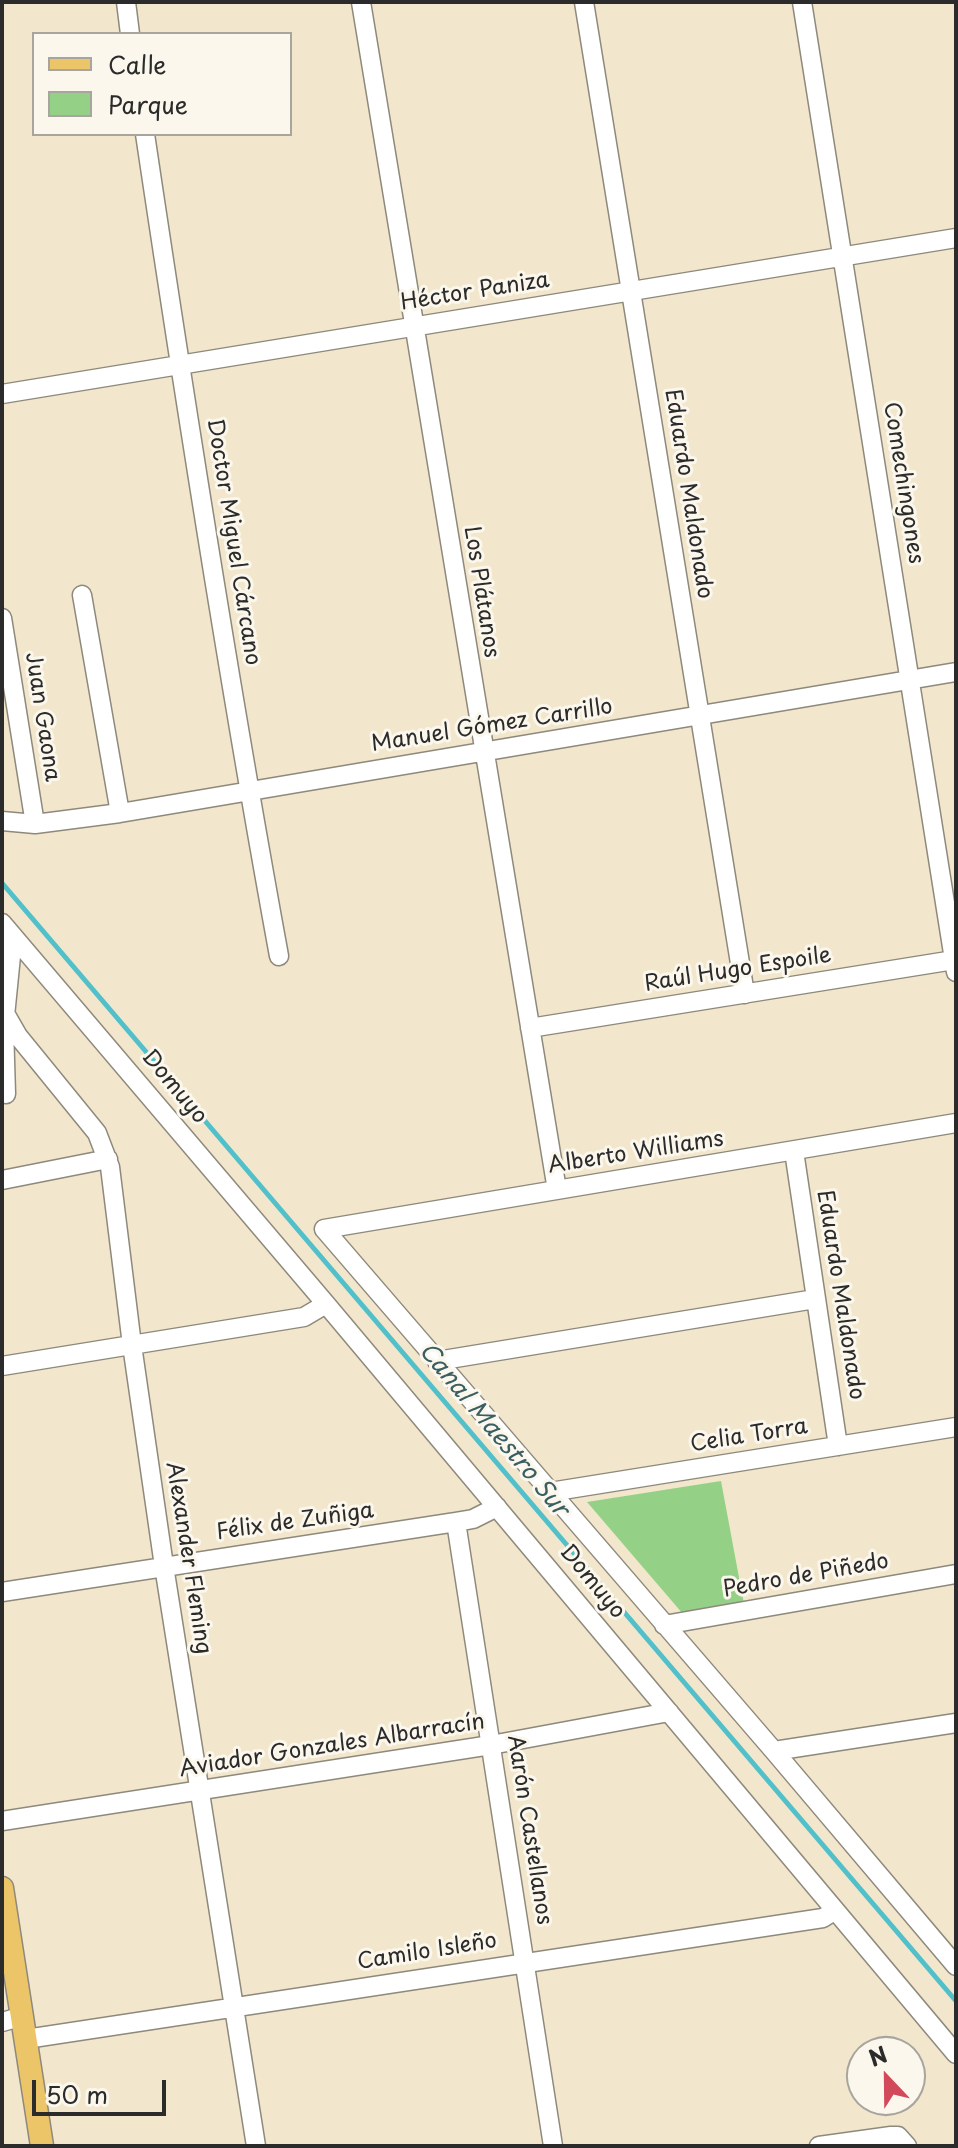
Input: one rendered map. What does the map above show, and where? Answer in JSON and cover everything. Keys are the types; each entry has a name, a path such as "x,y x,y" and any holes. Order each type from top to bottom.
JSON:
{"main road":[{"path":"2,1888 12,2019 26,2039 42,2146"}],"street":[{"path":"126,2 130,32"},
{"name":"Los Plátanos","path":"361,2 557,1190"},
{"name":"Eduardo Maldonado","path":"584,2 745,994"},
{"name":"Comechingones","path":"802,2 955,966"},
{"name":"Doctor Miguel Cárcano","path":"145,136 249,791 279,956"},
{"name":"Héctor Paniza","path":"2,394 956,238"},
{"path":"82,595 120,813"},
{"name":"Juan Gaona","path":"2,618 35,824"},
{"name":"Manuel Gómez Carrillo","path":"2,821 35,824 120,813 956,672"},
{"path":"4,925 11,956 4,1011 6,1094"},
{"name":"Domuyo","path":"4,925 956,2054"},
{"name":"Raúl Hugo Espoile","path":"530,1028 745,994 955,966"},
{"name":"Alexander Fleming","path":"4,1011 18,1036 97,1133 108,1159 164,1566 256,2146"},
{"name":"Alberto Williams","path":"324,1229 956,1123"},
{"name":"Eduardo Maldonado","path":"794,1151 838,1446"},
{"path":"2,1180 108,1159"},
{"name":"Domuyo","path":"324,1229 956,1966"},
{"path":"437,1361 815,1299"},
{"path":"2,1366 304,1317 326,1304"},
{"name":"Celia Torra","path":"550,1492 956,1427"},
{"name":"Félix de Zuñiga","path":"2,1592 456,1522 473,1519 497,1507"},
{"name":"Aarón Castellanos","path":"456,1522 553,2146"},
{"name":"Pedro de Piñedo","path":"664,1625 956,1574"},
{"name":"Aviador Gonzales Albarracín","path":"2,1821 491,1745 669,1712"},
{"path":"774,1751 956,1723"},
{"name":"Camilo Isleño","path":"26,2039 823,1918 834,1911"},
{"path":"819,2146 891,2136 898,2136 906,2144"}],"green space":[{"path":"721,1481 744,1604 683,1614 587,1502"}],"waterway":[{"name":"Canal Maestro Sur","path":"2,883 956,2001"}]}
